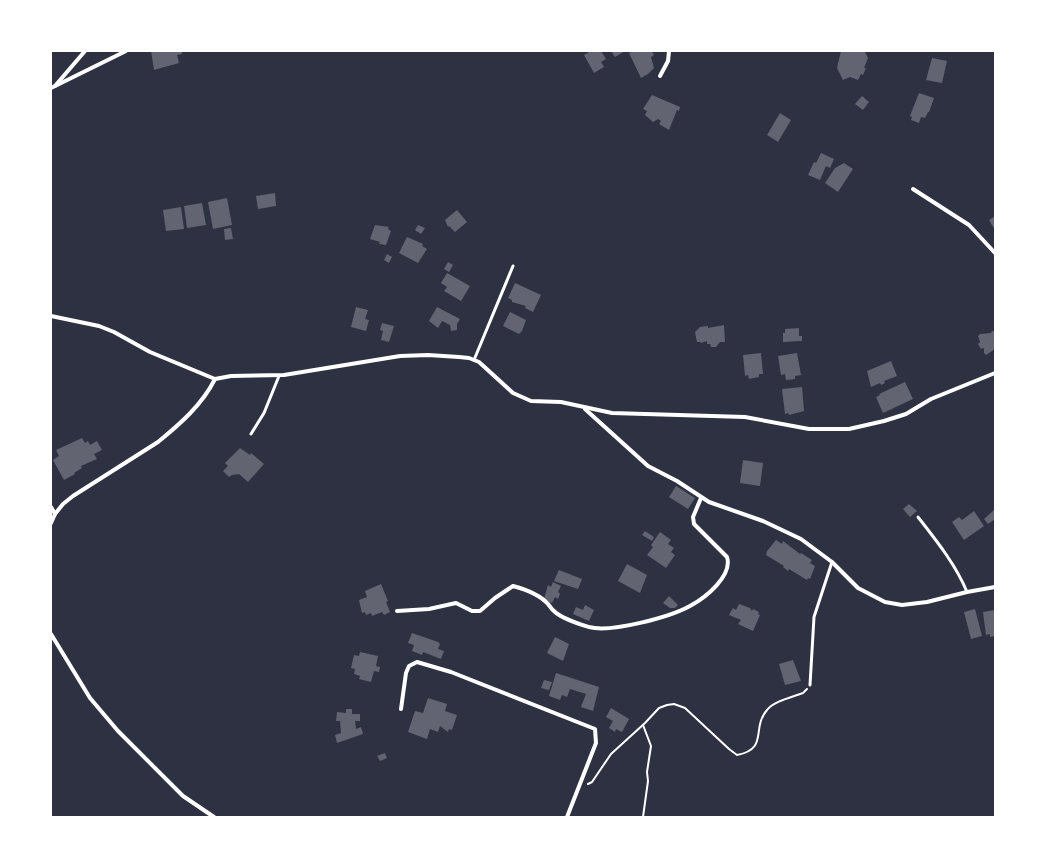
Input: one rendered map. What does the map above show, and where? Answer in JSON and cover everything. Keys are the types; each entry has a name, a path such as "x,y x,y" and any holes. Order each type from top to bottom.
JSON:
{"street":[{"path":"53,87 85,51"},
{"path":"53,87 126,51"},
{"path":"660,76 668,61 669,51"},
{"path":"913,189 969,225 995,253"},
{"path":"51,316 99,326 114,332 150,352 214,379 231,376 279,376 400,356 459,356 474,360 488,368 513,393 531,401 561,402 612,413 746,417 809,429 849,429 867,426 906,414 931,399 995,373"},
{"path":"51,524 55,514 63,504 73,496 168,434 202,400 214,379"},
{"path":"585,408 648,466 677,481 708,502 782,529 801,539 832,562 858,588 885,602 902,605 927,602 995,587"},
{"path":"397,611 428,609 456,603 472,611 480,611 495,598 513,586 548,603 554,612 591,628 627,626 672,613 690,606 714,588 726,574 729,564 727,557 694,524 693,517 701,498"},
{"path":"51,506 55,514"},
{"path":"51,634 90,698 118,731 182,796 214,817"},
{"path":"401,709 406,673 409,666 417,662 451,672 591,727 596,732 596,743 568,817"}],"lane":[{"path":"474,360 513,266"},
{"path":"251,434 264,413 279,376"},
{"path":"918,517 963,582 967,592"},
{"path":"810,685 814,617 832,562"}],"path":[{"path":"580,788 592,782 611,754 643,725 659,708 674,704 685,708 737,755 751,752 755,747 761,720 770,706 803,693 810,685"},
{"path":"643,725 651,746 643,817"}],"building":[{"path":"151,51 182,51 182,54 177,55 179,63 154,70"},
{"path":"591,51 601,51 606,59 601,62 604,67 594,73 584,55"},
{"path":"611,51 625,51 615,57"},
{"path":"634,51 652,51 654,55 651,57 654,68 641,78 629,53"},
{"path":"841,51 865,52 868,58 864,68 866,68 863,75 861,74 858,80 850,77 843,80 837,68"},
{"path":"932,58 947,61 942,83 926,80"},
{"path":"919,93 934,98 929,112 925,118 921,117 919,123 911,120 912,117 910,116"},
{"path":"652,95 680,107 679,111 677,110 669,130 659,124 661,121 658,119 653,122 645,115 647,111 643,109"},
{"path":"862,96 869,102 863,110 855,104"},
{"path":"780,113 791,120 778,142 767,135"},
{"path":"821,153 834,159 830,168 826,166 820,180 808,175 814,162 816,163"},
{"path":"844,163 853,169 838,192 825,183 835,168"},
{"path":"275,193 276,206 258,209 256,196"},
{"path":"227,198 232,225 213,229 208,202"},
{"path":"202,203 206,225 187,228 184,206"},
{"path":"181,207 184,229 166,231 163,210"},
{"path":"457,210 467,222 455,232 449,226 448,227 445,220"},
{"path":"995,216 995,230 989,220"},
{"path":"375,225 389,227 388,229 391,231 386,245 379,244 380,242 370,239"},
{"path":"418,225 425,228 421,234 415,230"},
{"path":"231,228 233,239 225,240 224,229"},
{"path":"407,237 423,244 422,246 427,249 418,263 399,253"},
{"path":"387,254 392,257 389,263 384,260"},
{"path":"448,262 453,265 449,272 444,269"},
{"path":"447,273 470,286 461,301 444,291 447,287 441,283"},
{"path":"515,283 541,295 533,312 525,308 526,306 512,302 512,300 508,298"},
{"path":"356,307 368,310 365,319 369,320 366,331 351,327"},
{"path":"437,307 460,319 457,324 457,330 451,331 450,325 442,321 438,328 429,321"},
{"path":"510,312 526,320 522,331 519,334 503,326"},
{"path":"382,323 394,326 389,342 381,340 383,331 380,330"},
{"path":"724,325 725,342 720,342 716,347 711,347 710,344 707,344 707,341 701,343 697,342 695,332 700,327 708,326 708,328"},
{"path":"799,328 799,336 802,336 802,341 783,342 783,333 785,333 785,329"},
{"path":"992,331 995,331 995,349 986,355 984,353 984,348 981,349 978,344 980,342 978,336 980,334 991,333"},
{"path":"761,353 763,374 759,374 759,377 749,379 748,375 745,376 743,355"},
{"path":"797,353 801,375 795,376 795,379 786,380 785,374 781,375 778,356"},
{"path":"891,361 897,376 884,381 885,383 881,385 880,383 871,387 867,371"},
{"path":"905,382 913,399 883,413 876,397 880,395 879,394"},
{"path":"802,387 804,411 789,415 788,413 785,414 782,389"},
{"path":"82,438 85,443 88,441 90,445 97,441 102,450 94,454 97,459 81,466 82,468 74,473 75,474 64,480 53,460 59,456 56,450"},
{"path":"240,448 250,455 251,453 264,464 248,482 239,474 229,477 223,471 228,466 225,463"},
{"path":"743,460 763,463 760,486 740,483"},
{"path":"676,486 695,498 688,509 669,497"},
{"path":"909,504 917,511 910,517 903,509"},
{"path":"994,510 995,519 988,524 984,519"},
{"path":"974,511 984,526 964,540 952,522 959,517 962,520"},
{"path":"645,531 654,537 652,541 642,535"},
{"path":"660,532 671,540 668,544 674,548 671,552 675,555 666,568 647,555 653,547 651,545"},
{"path":"776,540 782,544 783,541 800,554 801,553 812,560 810,563 815,566 810,579 808,578 807,580 789,569 788,571 783,567 784,566 766,555 767,551"},
{"path":"627,564 647,575 640,593 618,581"},
{"path":"559,570 582,579 578,589 554,581"},
{"path":"553,582 561,586 558,592 560,594 558,599 555,597 552,603 544,599 548,585 551,587"},
{"path":"381,584 388,601 386,602 390,612 384,615 382,612 372,616 371,613 366,615 365,612 362,613 359,600 367,597 365,591"},
{"path":"669,596 678,605 675,608 670,608 663,603"},
{"path":"739,604 750,608 752,611 753,609 759,612 758,614 760,615 753,631 738,624 741,620 729,615 733,608 736,610"},
{"path":"585,605 594,610 589,621 573,614 576,607 583,610"},
{"path":"975,609 982,636 971,639 964,612"},
{"path":"995,610 995,636 990,637 990,634 986,635 983,612"},
{"path":"412,633 438,642 440,644 438,649 444,651 441,659 423,652 422,655 412,651 414,645 408,643"},
{"path":"555,637 569,644 563,661 547,653"},
{"path":"360,652 378,656 376,666 380,667 379,672 374,671 371,682 359,679 360,676 354,674 355,669 351,668 354,655 359,656"},
{"path":"793,660 801,681 785,685 779,664"},
{"path":"556,673 599,687 593,711 581,707 586,694 570,689 567,697 562,695 560,700 549,696"},
{"path":"544,680 552,682 549,690 541,688"},
{"path":"428,698 447,704 445,711 457,715 452,730 449,729 448,732 440,726 438,732 430,729 427,739 408,732 415,711 423,713"},
{"path":"611,708 629,719 622,732 616,729 615,732 609,728 613,721 606,717"},
{"path":"346,709 352,709 352,714 360,714 360,721 355,721 356,729 361,727 363,734 337,743 335,735 341,733 340,721 336,721 337,712 346,713"},
{"path":"385,753 387,758 380,761 377,756"}]}
